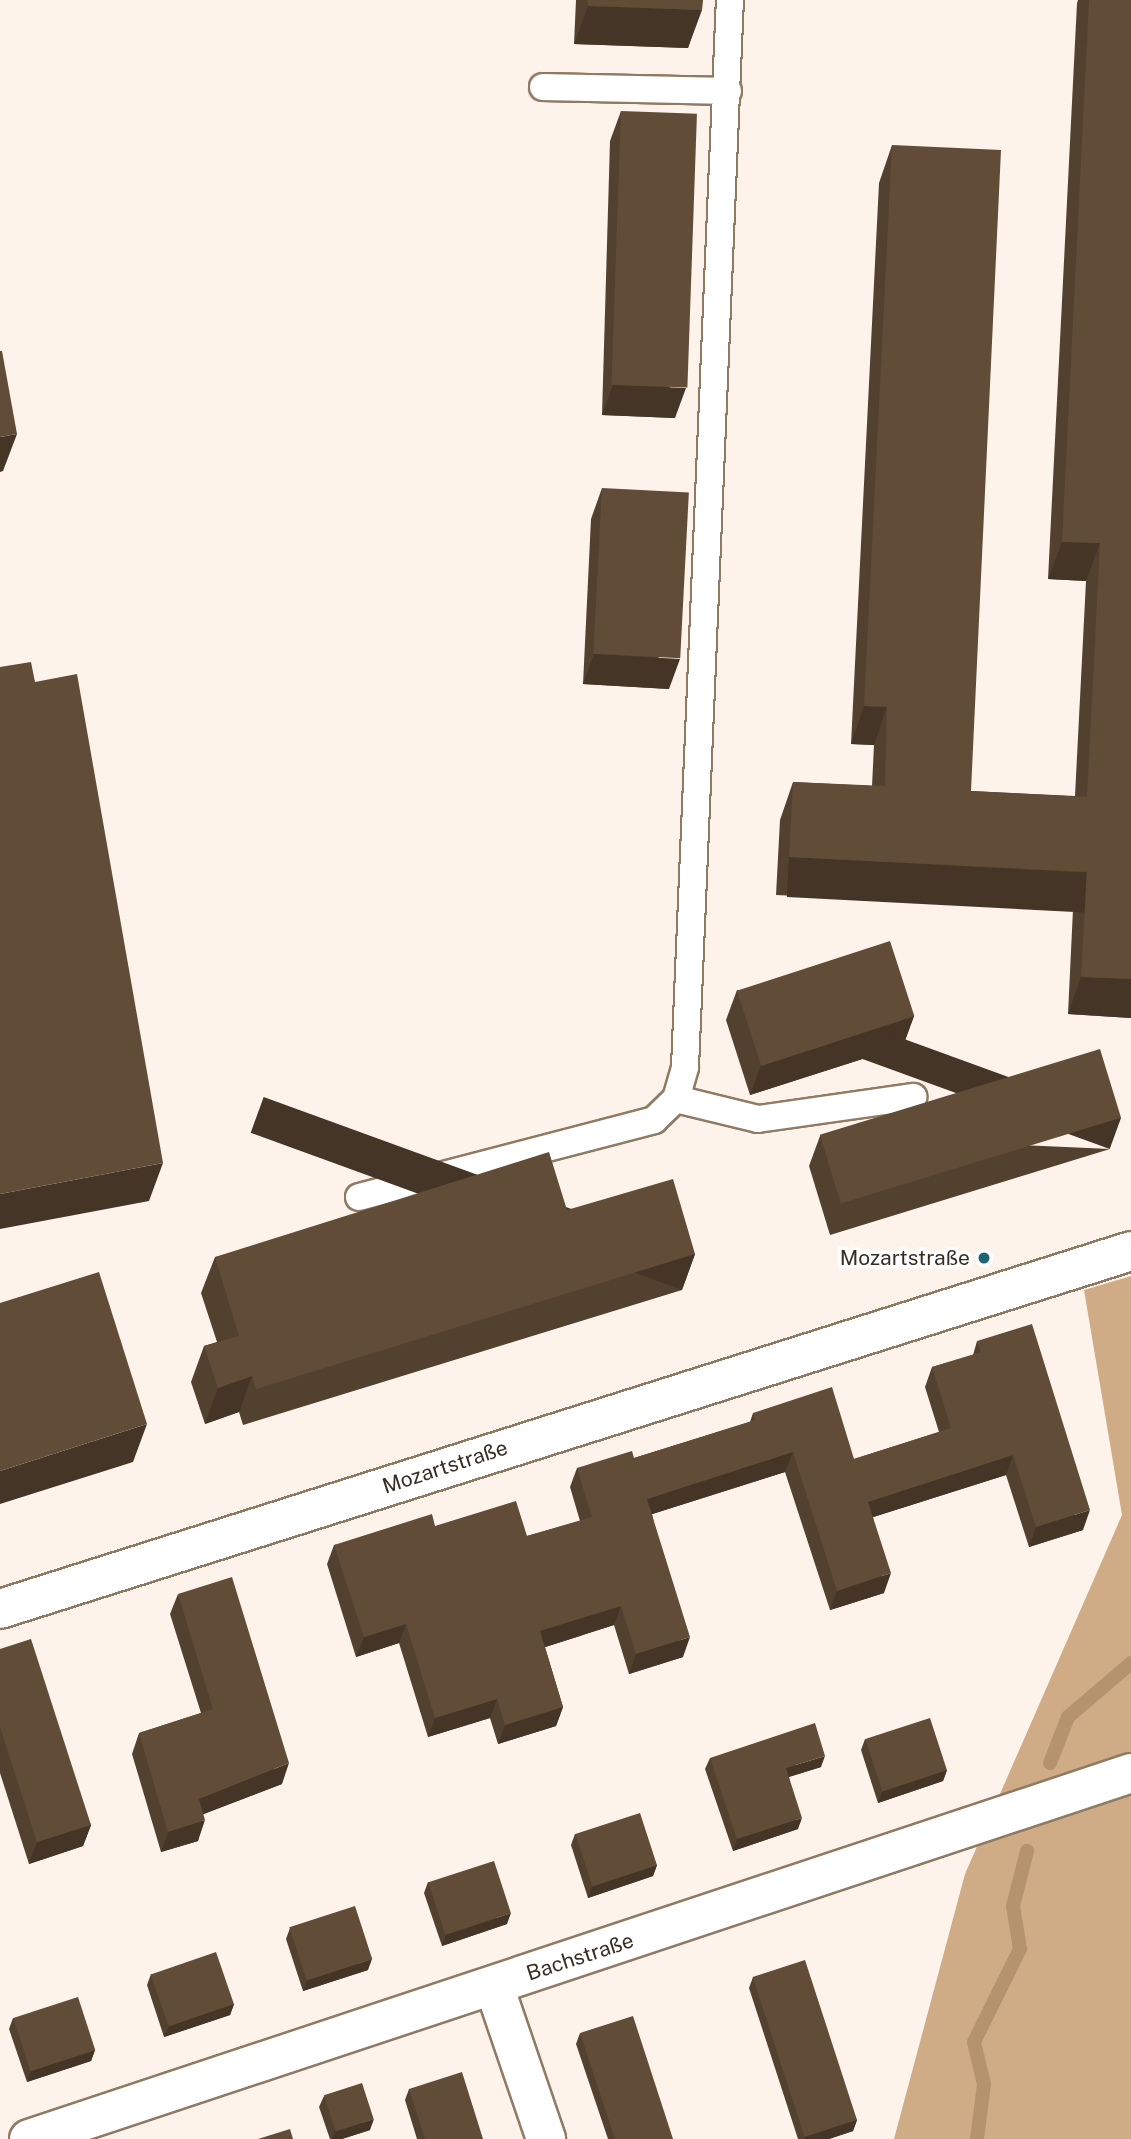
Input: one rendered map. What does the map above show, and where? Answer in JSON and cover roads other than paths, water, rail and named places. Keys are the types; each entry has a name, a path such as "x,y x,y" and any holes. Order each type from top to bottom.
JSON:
{"street":[{"name":"Mozartstraße","path":"0,1609 1131,1251"},
{"name":"Bachstraße","path":"29,2139 1131,1773"},
{"path":"494,1986 546,2139"}],"lane":[{"path":"359,1197 654,1120 676,1098 685,1067 730,0"},
{"path":"543,87 728,91"},
{"path":"676,1098 758,1119 912,1097"}],"waterway":[{"path":"1050,1763 1068,1717 1131,1663"},
{"path":"977,2139 984,2084 974,2042 1020,1949 1013,1906 1027,1851"}],"place":[{"name":"Mozartstraße","path":"984,1258"}]}
